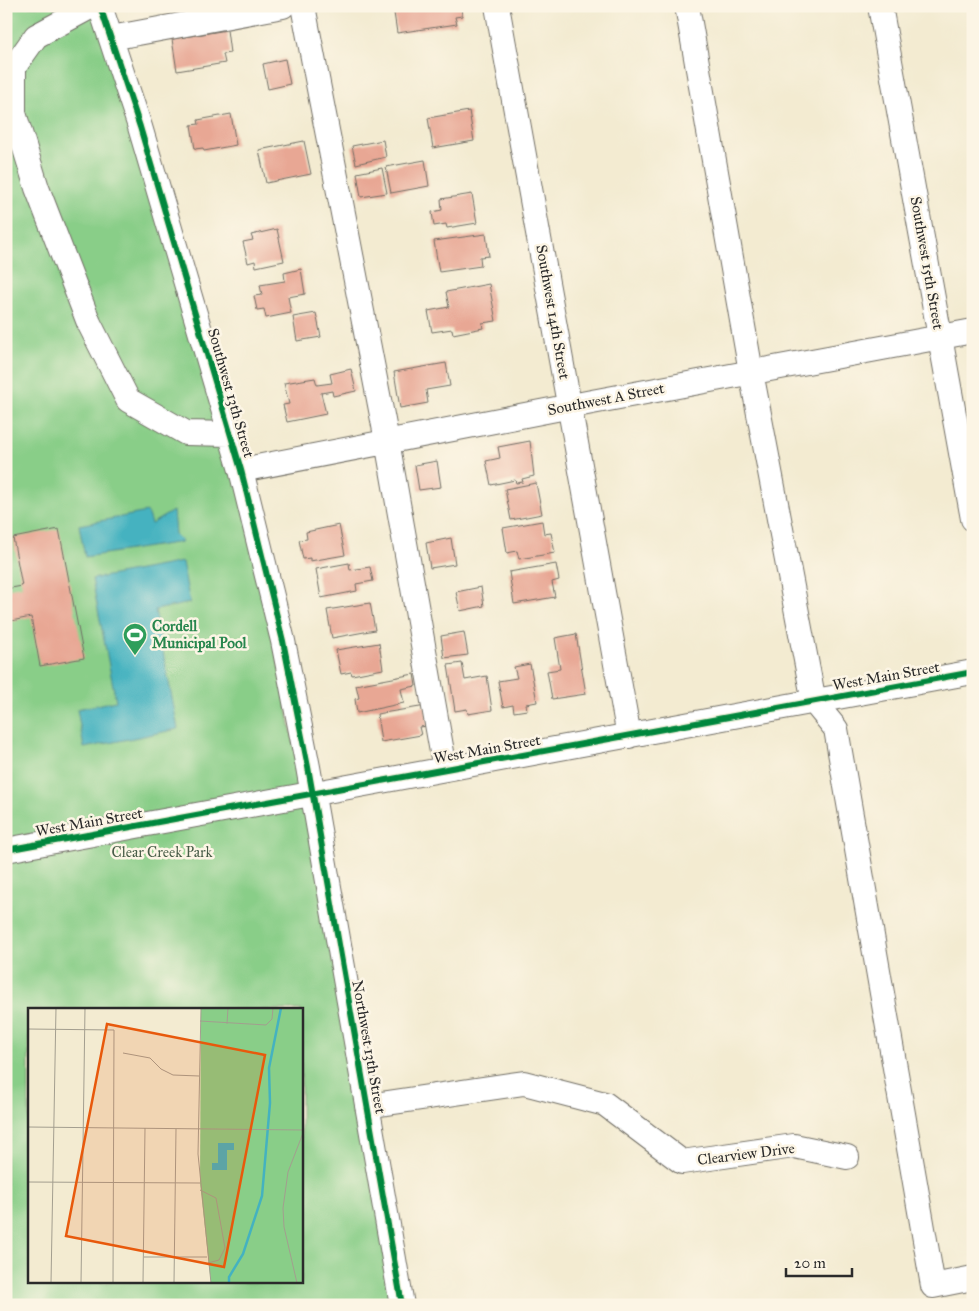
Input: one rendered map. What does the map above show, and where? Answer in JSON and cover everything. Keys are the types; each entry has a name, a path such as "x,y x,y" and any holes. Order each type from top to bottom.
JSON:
{"street":[{"path":"92,6 36,36 14,67 14,113 37,188 89,323 128,400 186,433 230,434"},
{"name":"Southwest 13th Street","path":"100,6 140,127 241,470 283,640 312,794"},
{"path":"110,38 283,6"},
{"path":"303,6 387,441 445,769"},
{"name":"Southwest 14th Street","path":"497,6 629,736"},
{"path":"687,6 751,372 814,702 836,729 933,1286 973,1278"},
{"name":"Southwest 15th Street","path":"880,6 973,519"},
{"name":"Southwest A Street","path":"241,470 973,331"},
{"name":"West Main Street","path":"6,850 973,672"},
{"name":"Northwest 13th Street","path":"312,794 402,1305"},
{"name":"Clearview Drive","path":"367,1106 524,1083 605,1104 682,1162 794,1146 848,1157"}],"green space":[{"name":"Clear Creek Park","path":"6,6 100,6 241,470 402,1305 6,1305"}],"water":[{"path":"173,511 175,534 182,542 85,557 79,525 147,512 151,524"},
{"name":"Cordell Municipal Pool","path":"182,562 190,603 155,610 178,729 84,748 77,709 116,701 92,579"}],"building":[{"path":"393,6 461,6 462,16 455,17 457,24 397,33"},
{"path":"227,30 230,53 223,54 225,63 177,71 172,39"},
{"path":"285,59 290,84 268,89 263,64"},
{"path":"469,111 474,141 433,148 428,118"},
{"path":"231,114 236,145 204,151 203,148 195,149 191,125 199,124 198,120"},
{"path":"383,140 386,157 356,164 352,146"},
{"path":"304,141 311,174 266,183 259,150"},
{"path":"425,160 429,186 391,193 386,167"},
{"path":"382,168 387,193 361,197 357,173"},
{"path":"472,194 477,223 447,228 446,224 434,226 432,212 442,210 441,199"},
{"path":"277,229 284,261 256,267 255,261 248,263 243,242 253,240 251,235"},
{"path":"486,234 489,256 480,257 481,266 439,272 434,241"},
{"path":"301,269 305,294 288,297 291,313 266,318 264,309 257,310 254,296 262,295 260,285 285,281 284,273"},
{"path":"489,284 496,321 482,323 483,328 453,334 452,329 432,332 428,311 449,307 446,292"},
{"path":"316,313 321,337 297,341 293,317"},
{"path":"446,363 450,386 426,390 428,403 400,408 394,372"},
{"path":"351,369 356,391 333,396 332,391 321,393 326,414 287,422 283,405 289,404 284,383 315,378 317,385 332,383 330,374"},
{"path":"530,441 534,476 522,479 523,482 516,483 515,480 491,485 486,461 500,458 498,447"},
{"path":"437,461 441,487 419,490 415,465"},
{"path":"536,483 542,514 511,520 505,489"},
{"path":"542,521 544,534 551,533 555,553 519,559 517,551 507,553 503,528"},
{"path":"339,525 345,555 310,561 310,558 303,559 299,540 307,539 306,532"},
{"path":"59,529 84,658 40,666 31,617 11,621 6,589 22,586 13,538"},
{"path":"451,538 455,564 430,568 426,543"},
{"path":"349,563 350,570 370,567 373,581 356,584 357,591 321,598 316,569"},
{"path":"556,564 559,580 552,582 555,597 514,604 509,572"},
{"path":"481,587 484,606 460,611 456,592"},
{"path":"370,603 375,630 332,638 327,610"},
{"path":"464,632 468,655 444,658 441,636"},
{"path":"576,634 586,694 552,699 547,671 560,669 555,638"},
{"path":"379,643 383,669 352,675 351,672 341,674 336,650"},
{"path":"462,663 465,680 487,676 492,710 468,714 467,709 455,711 448,665"},
{"path":"530,664 537,702 526,704 527,710 514,712 513,705 503,707 498,681 517,678 514,667"},
{"path":"414,674 416,686 401,689 404,703 357,713 355,699 359,698 356,685"},
{"path":"426,706 429,726 419,727 421,735 381,742 377,714"}],"cycle path":[{"path":"100,6 140,127 241,470 283,641 308,767 402,1305"},
{"path":"6,850 973,672"}],"place":[{"name":"Cordell Municipal Pool","path":"135,656"}]}
